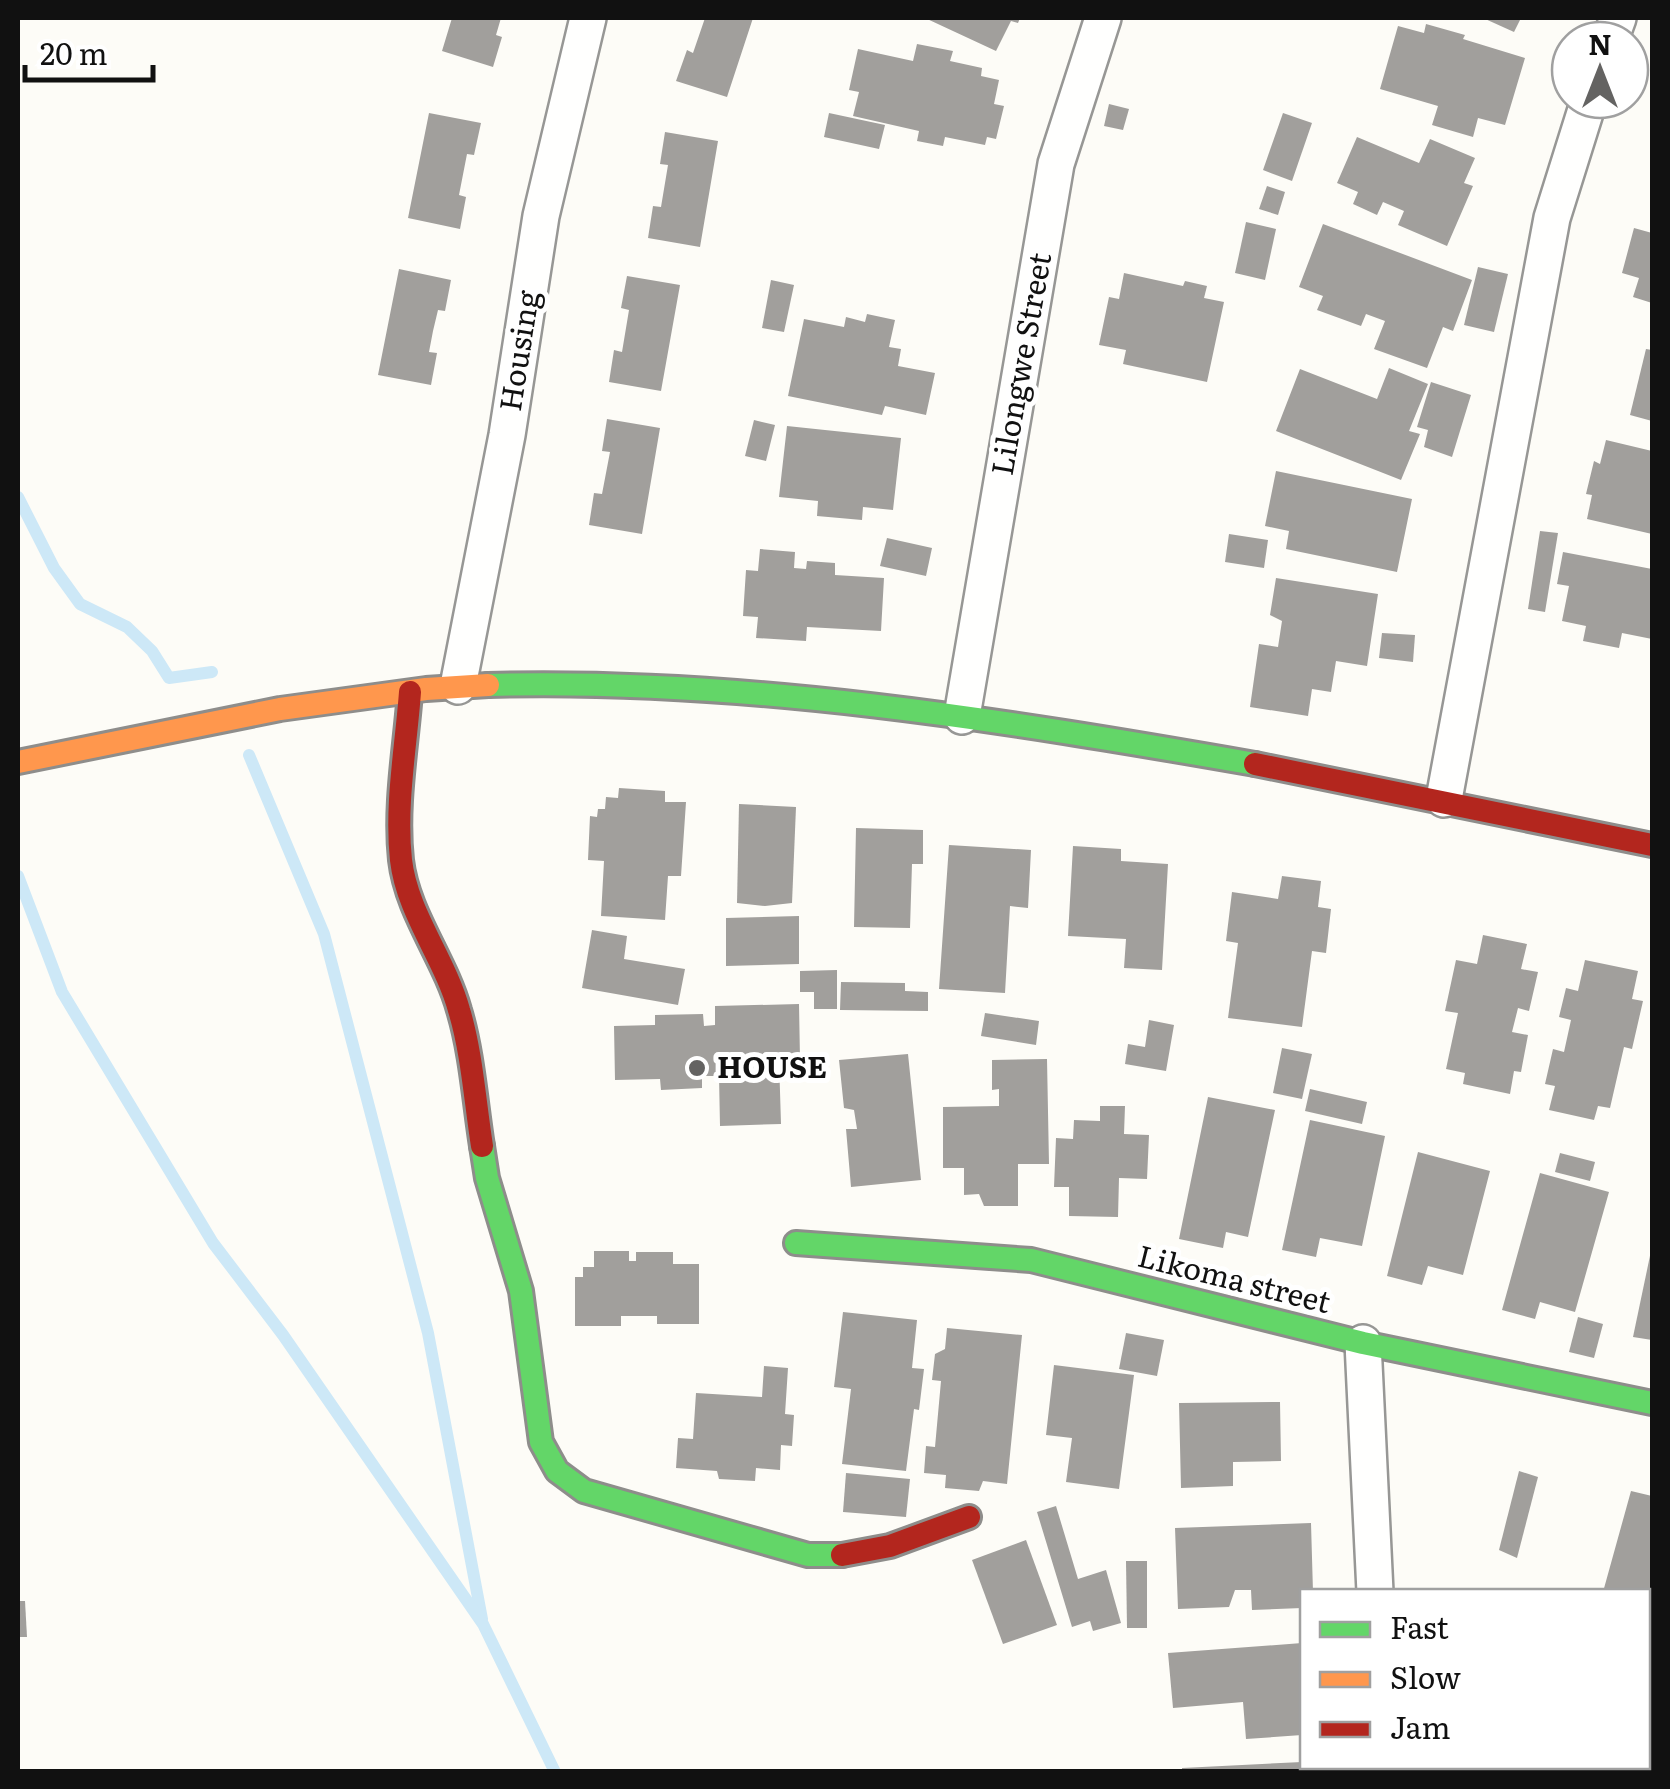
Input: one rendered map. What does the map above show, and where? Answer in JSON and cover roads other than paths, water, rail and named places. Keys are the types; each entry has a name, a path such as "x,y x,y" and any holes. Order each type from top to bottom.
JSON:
{"street":[{"name":"Housing","path":"458,686 507,435 540,216 588,18"},
{"name":"Lilongwe Street","path":"962,716 1056,164 1103,18"},
{"path":"1444,799 1552,218 1582,120"},
{"path":"18,762 162,728 306,704 458,686 696,688 962,716 1168,748 1444,799 1652,845"},
{"path":"410,692 400,816 402,863 414,906 460,1012 487,1178 522,1292 540,1442 557,1471 584,1491 808,1555 843,1558 873,1554 969,1517"},
{"name":"Likoma street","path":"796,1243 1031,1260 1363,1343 1652,1403"},
{"path":"1363,1343 1375,1589"}],"waterway":[{"path":"18,497 54,568 80,604 127,627 152,651 169,678 212,672"},
{"path":"249,755 324,934 428,1333 482,1619"},
{"path":"18,876 62,992 213,1243 283,1335 483,1624 555,1772"}],"place":[{"name":"HOUSE","path":"697,1068"}]}
